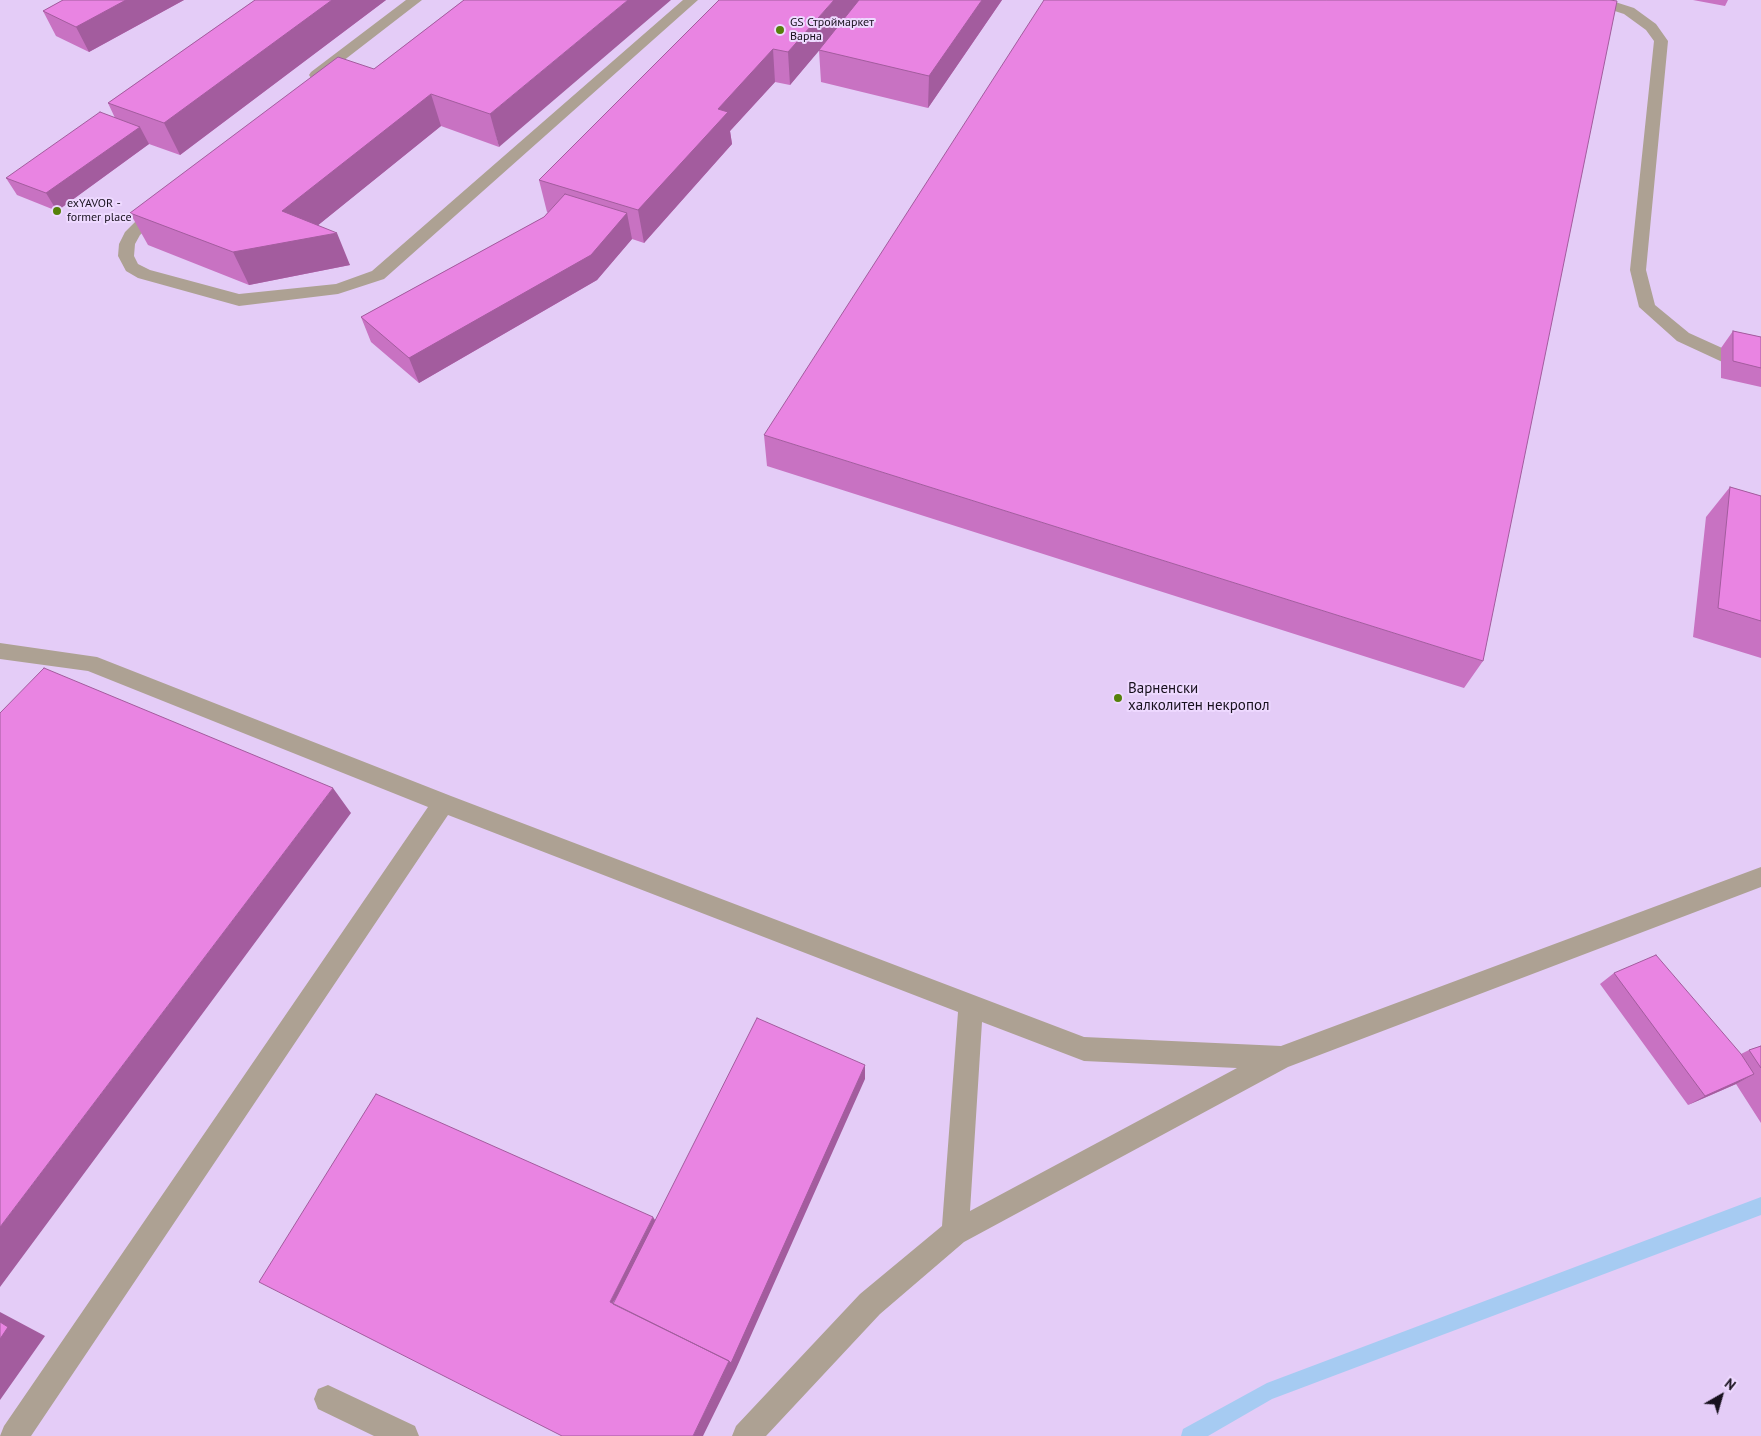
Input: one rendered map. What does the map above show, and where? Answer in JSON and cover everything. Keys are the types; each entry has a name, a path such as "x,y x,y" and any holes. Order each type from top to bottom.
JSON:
{"lane":[{"path":"304,84 415,0"},
{"path":"162,191 146,220 133,232 127,244 126,256 132,267 144,274 239,300 338,290 378,275 690,0"},
{"path":"1595,0 1630,11 1651,26 1661,41 1638,270 1648,307 1683,338 1736,362 1761,368"},
{"path":"0,651 90,663 442,803 1084,1049 1281,1058"},
{"path":"14,1436 442,803"},
{"path":"746,1436 870,1304 955,1233 1281,1058 1761,877"},
{"path":"955,1233 971,1005"},
{"path":"328,1399 405,1436"}],"shaded area":[{"path":"0,0 1761,0 1761,1436 0,1436"}],"building":[{"path":"63,0 126,0 76,27 43,11"},
{"path":"255,0 332,0 164,123 108,103"},
{"path":"464,0 628,0 490,114 431,94 282,211 337,233 233,252 130,213 338,57 374,69"},
{"path":"719,0 834,0 788,52 773,49 718,109 728,112 638,210 539,180"},
{"path":"859,0 982,0 929,76 819,50"},
{"path":"1044,0 1617,1 1483,661 764,435"},
{"path":"100,112 140,127 46,193 6,178"},
{"path":"565,194 627,213 591,255 409,358 361,317 544,217"},
{"path":"1733,331 1761,337 1761,368 1733,361"},
{"path":"1730,487 1761,496 1761,621 1718,608"},
{"path":"44,668 333,788 0,1227 0,713"},
{"path":"1656,955 1741,1054 1754,1074 1705,1096 1614,973"},
{"path":"757,1018 865,1065 731,1363 613,1304"},
{"path":"1761,1046 1761,1068 1749,1050"},
{"path":"376,1094 653,1217 610,1302 729,1361 693,1436 562,1436 259,1282"},
{"path":"0,1322 8,1327 0,1339"}],"waterway":[{"path":"1190,1436 1267,1392 1761,1206"}],"place":[{"name":"GS Строймаркет Варна","path":"780,30"},
{"name":"exYAVOR - former place","path":"57,211"},
{"name":"Варненски халколитен некропол","path":"1118,698"}]}
